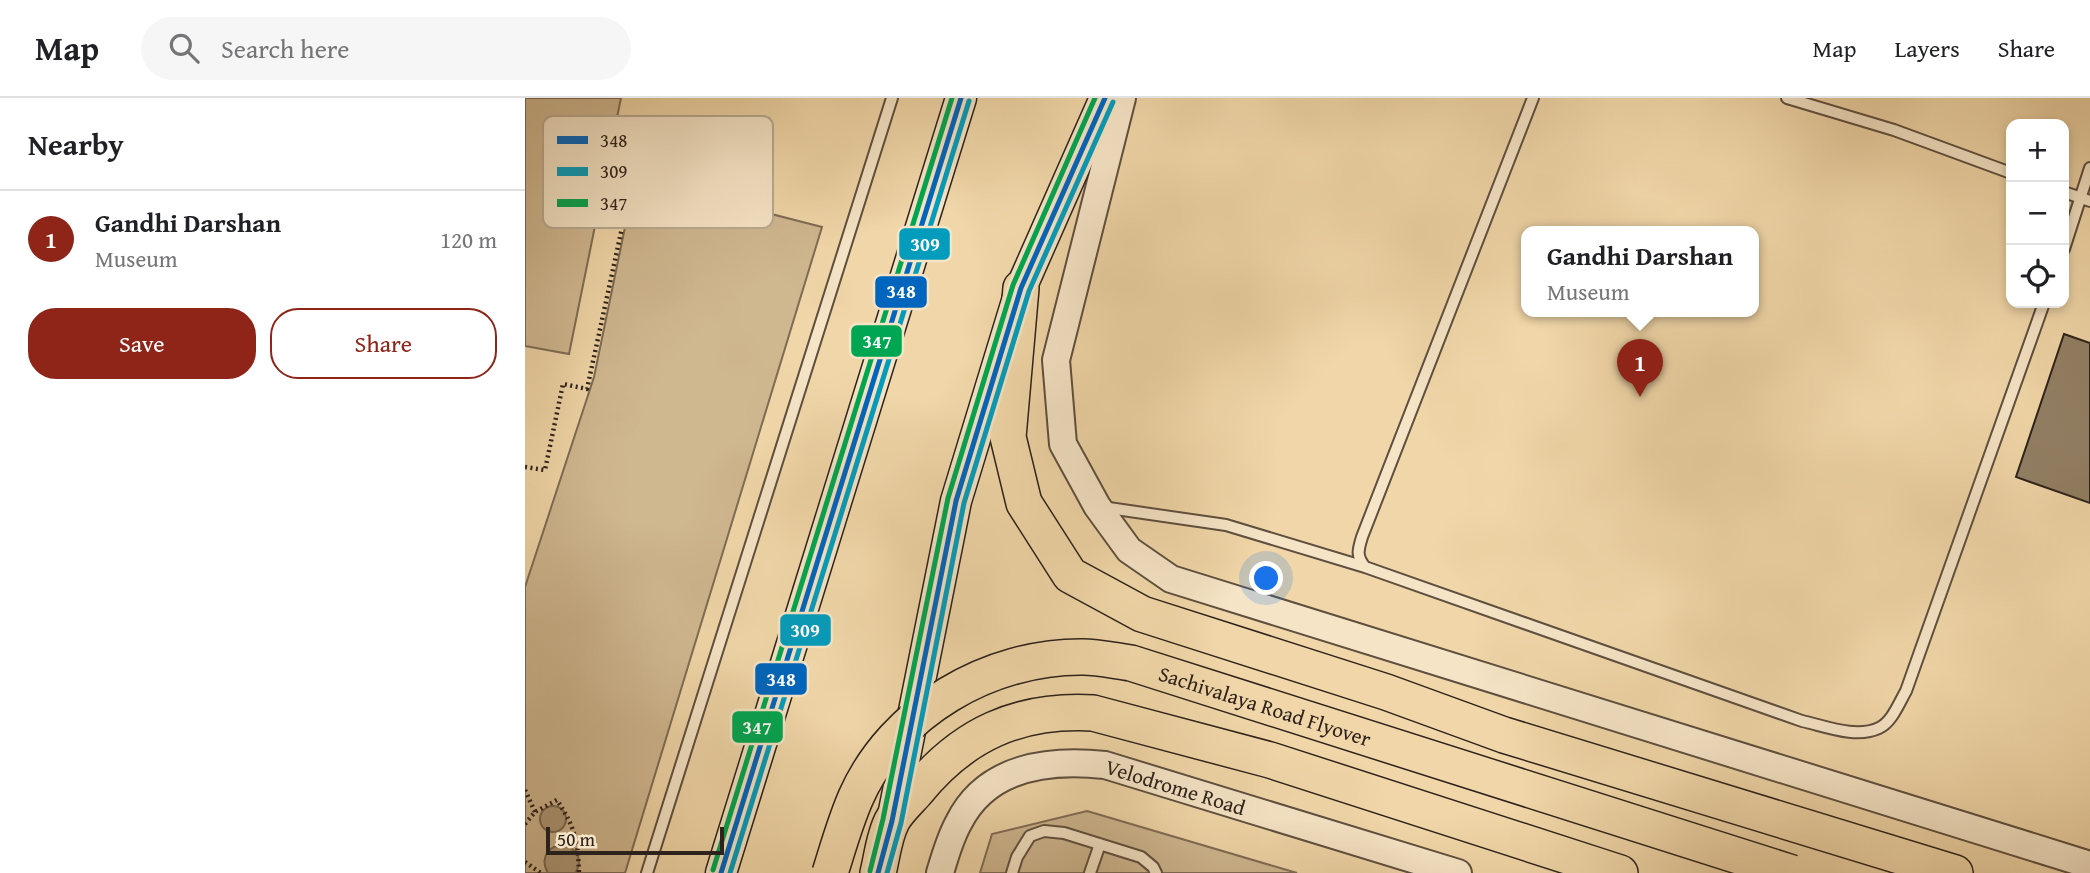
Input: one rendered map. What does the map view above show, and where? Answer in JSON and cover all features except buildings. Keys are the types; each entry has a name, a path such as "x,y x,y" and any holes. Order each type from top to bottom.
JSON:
{"highway":[{"path":"1021,288 1008,437 1024,503 1070,575 1142,614 1386,692 1504,735 1955,873"},
{"name":"Sachivalaya Road Flyover","path":"830,873 857,796 881,755 912,721 950,693 992,673 1038,660 1084,657 1131,663 1792,873"},
{"path":"877,873 892,821 925,781 965,744 1013,721 1065,711 1093,713 1271,760 1621,873"}],"main road":[{"path":"721,873 961,98"},
{"path":"892,821 956,501 1021,288 1105,98"}],"street":[{"path":"1122,98 1056,360 1063,444 1097,506 1129,550 1171,579 2090,865"},
{"name":"Velodrome Road","path":"940,873 960,820 974,801 995,783 1019,771 1044,764 1074,762 1105,765 1417,867 1458,873"}],"lane":[{"path":"647,873 892,98"},
{"path":"1365,567 1357,554 1362,537 1533,98"},
{"path":"1787,98 1894,130 2006,171"},
{"path":"2066,245 2086,200 2090,168"},
{"path":"2069,194 2086,200"},
{"path":"1097,506 1226,525 1365,567 1802,721 1851,732 1880,728 1892,715 1906,691 2043,308"},
{"path":"1012,873 1030,836 1044,831 1064,832 1141,858 1153,867 1156,873"},
{"path":"1090,873 1100,844"}],"path":[{"path":"525,467 545,470 563,384 587,389 622,228"},
{"path":"525,790 535,812"},
{"path":"525,824 535,812 557,800 569,819 578,842 579,873"},
{"path":"526,864 541,873"}],"shaded area":[{"path":"525,98 621,98 617,116 543,116 543,228 595,228 569,354 525,346"},
{"path":"773,214 822,227 625,873 525,873 525,587 594,377 625,228 773,228"},
{"path":"553,806 562,810 566,819 562,828 553,832 544,828 540,819 544,810"},
{"path":"1087,811 1297,873 980,873 992,834"},
{"path":"566,845 576,852 578,857 579,865 575,873 548,873 545,867 547,853 550,849"}],"transit line":[{"name":"347","path":"713,870 952,98"},
{"name":"348","path":"721,873 961,98"},
{"name":"347","path":"870,871 948,498 1013,285 1095,98"},
{"name":"348","path":"878,873 892,821 956,501 1021,288 1105,98"},
{"name":"309","path":"730,873 969,101"},
{"name":"309","path":"887,873 901,823 964,503 1029,291 1113,102"}],"place":[{"name":"Gandhi Darshan","path":"1640,397"}]}
